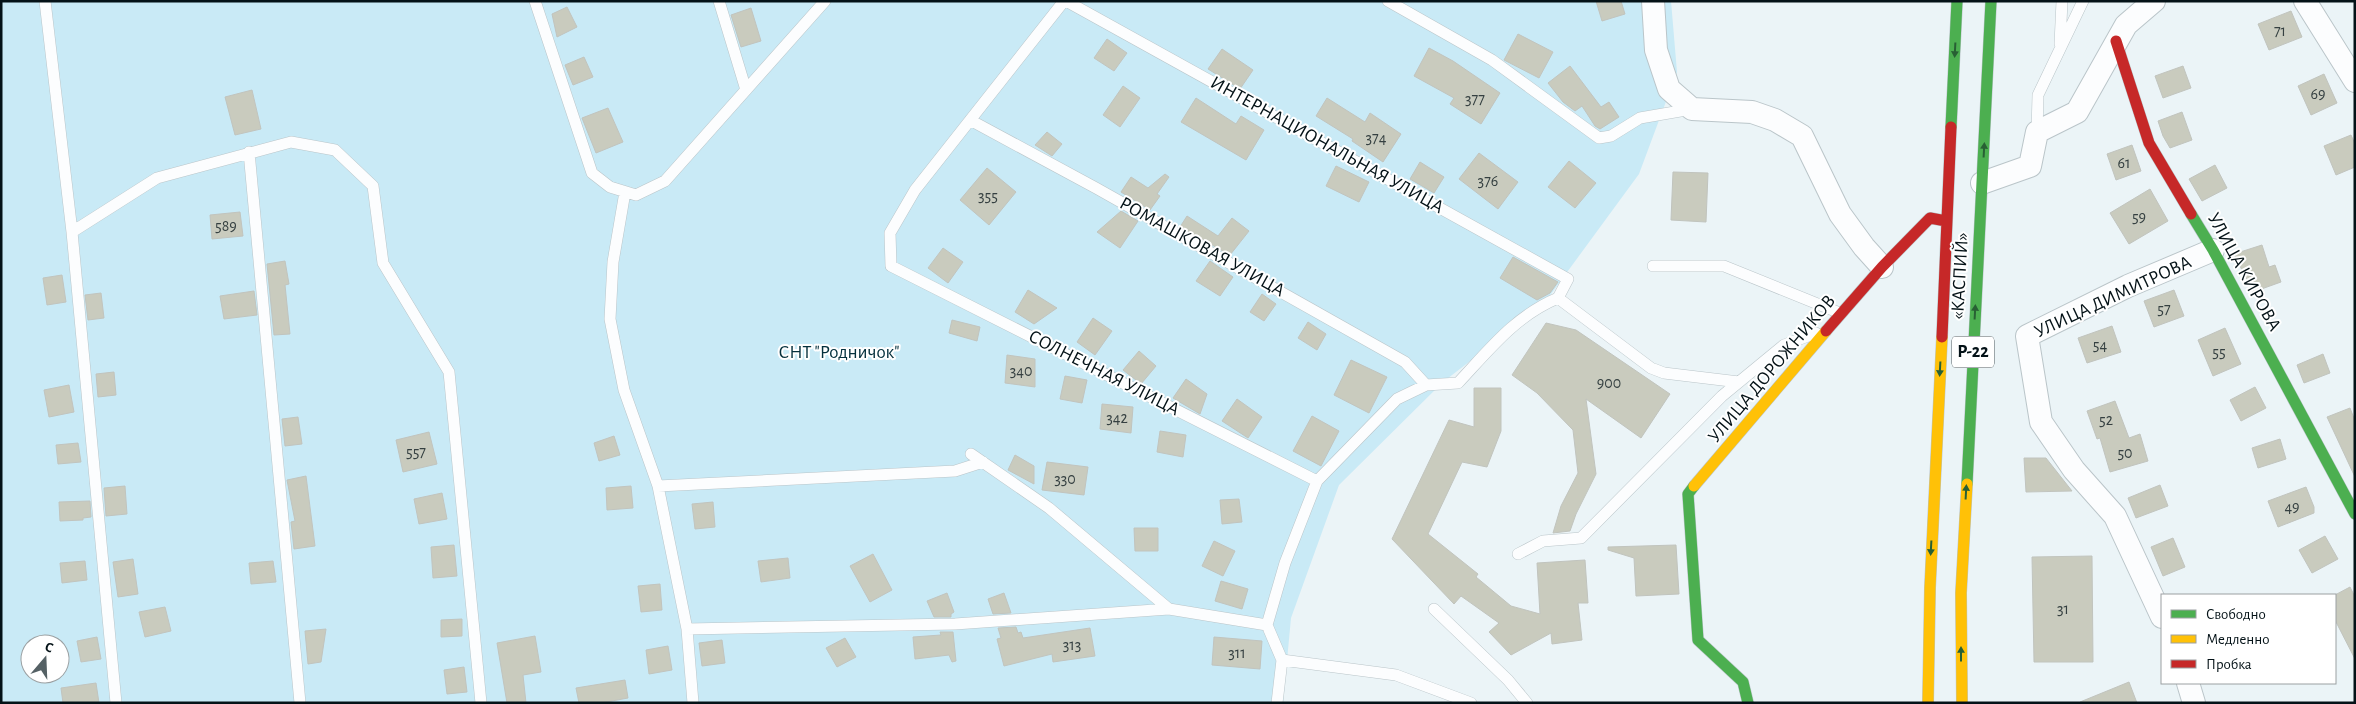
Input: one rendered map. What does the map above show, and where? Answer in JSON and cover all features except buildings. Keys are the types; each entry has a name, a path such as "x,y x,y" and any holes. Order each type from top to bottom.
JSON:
{"main road":[{"name":"«КАСПИЙ»","path":"1928,703 1930,588 1957,1"},
{"name":"«КАСПИЙ»","path":"1962,703 1961,592 1991,1"},
{"name":"УЛИЦА КИРОВА","path":"2116,42 2149,143 2213,250 2355,514"},
{"name":"УЛИЦА ДОРОЖНИКОВ","path":"1748,703 1743,682 1698,640 1688,494 1882,267 1930,218 1948,188"},
{"path":"1930,218 1946,221"}],"street":[{"path":"1653,1 1656,50 1670,89 1692,109 1752,112 1775,120 1802,136 1840,214 1864,247 1882,267"},
{"path":"1982,183 2030,166 2036,132 2077,112 2126,25 2154,1"},
{"path":"2305,1 2355,81"},
{"name":"УЛИЦА ДИМИТРОВА","path":"2161,615 2115,516 2074,470 2041,422 2027,336 2128,286 2213,250"},
{"path":"2188,684 2194,703"}],"lane":[{"path":"45,1 72,232 116,703"},
{"path":"535,1 592,173 610,188 636,195 665,181 825,1"},
{"path":"720,1 746,90"},
{"path":"970,120 1065,1"},
{"name":"ИНТЕРНАЦИОНАЛЬНАЯ УЛИЦА","path":"1065,1 1568,279 1558,298"},
{"path":"1388,1 1492,60 1599,138 1611,136 1640,118 1692,109"},
{"path":"2059,50 2062,1"},
{"path":"2036,132 2038,95 2083,1"},
{"name":"СОЛНЕЧНАЯ УЛИЦА","path":"970,120 915,190 890,233 891,266 1317,481"},
{"name":"РОМАШКОВАЯ УЛИЦА","path":"970,120 1096,188 1405,362 1426,385"},
{"path":"72,232 157,178 290,142 335,150 373,186 384,263 449,372 481,703"},
{"path":"249,152 300,703"},
{"path":"625,192 613,262 610,319 624,390 658,486 687,629 693,703"},
{"path":"1653,266 1724,266 1842,313"},
{"path":"1277,703 1282,660 1267,625 1285,563 1317,481 1397,399 1426,385 1458,384 1508,330 1537,307 1558,298 1651,368 1664,373 1739,382"},
{"path":"1518,554 1543,541 1581,538 1722,396 1784,344 1829,328"},
{"path":"971,454 1048,508 1169,609"},
{"path":"658,486 955,471 983,462"},
{"path":"687,629 955,624 1169,609 1267,625"},
{"path":"1434,609 1508,680 1527,703"},
{"path":"1282,660 1396,675 1471,703"}],"green space":[{"name":"СНТ \"Родничок\"","path":"1,1 1671,1 1677,72 1639,174 1543,305 1443,382 1339,485 1291,618 1283,703 1,703"}],"traffic: fast":[{"path":"1951,127 1957,1"},
{"path":"1967,484 1991,1"},
{"path":"2191,214 2213,250 2355,514"},
{"path":"1694,486 1688,494 1698,640 1743,682 1748,703"}],"traffic: slow":[{"path":"1694,486 1826,331"},
{"path":"1928,703 1930,588 1942,337"},
{"path":"1962,703 1961,593 1967,484"}],"traffic: jam":[{"path":"2116,41 2149,143 2191,214"},
{"path":"1942,337 1951,127"},
{"path":"1826,331 1882,267 1930,218 1946,221"}]}
